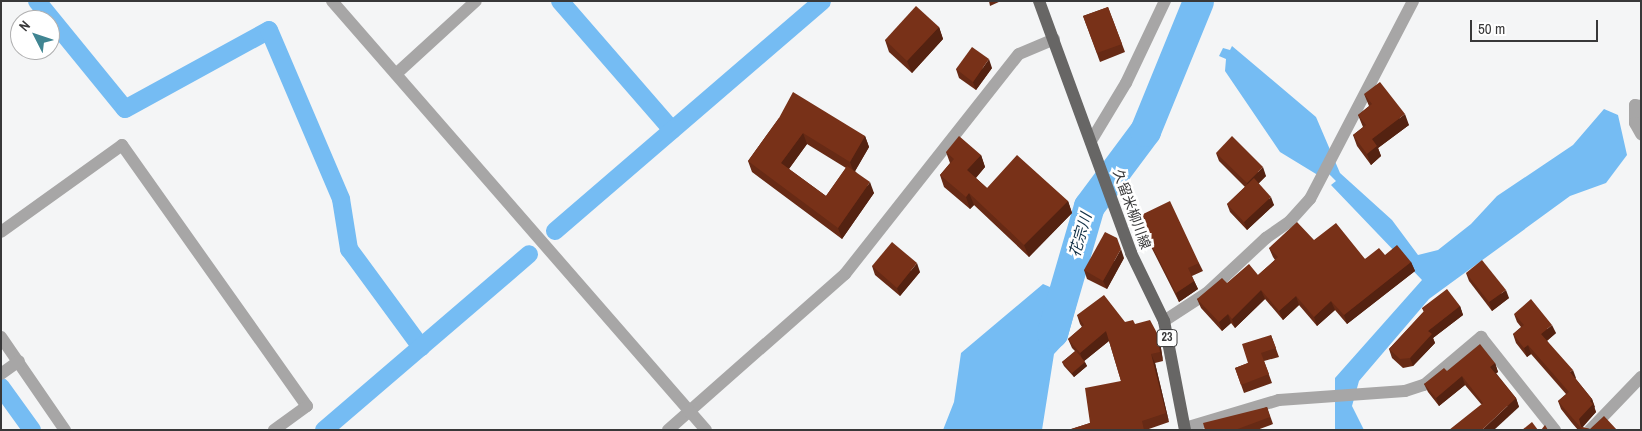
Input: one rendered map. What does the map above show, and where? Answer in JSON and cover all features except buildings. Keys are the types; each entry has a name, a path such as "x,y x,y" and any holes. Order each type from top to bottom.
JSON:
{"main road":[{"name":"久留米柳川線","path":"1039,1 1131,253 1164,320 1185,429"}],"street":[{"path":"332,1 706,430"},
{"path":"396,74 476,1"},
{"path":"1091,142 1126,83 1164,1"},
{"path":"1164,320 1207,293 1266,238 1290,221 1310,199 1413,1"},
{"path":"668,430 845,274 1019,54 1054,39"},
{"path":"1641,106 1636,105 1635,123 1641,134"},
{"path":"1,232 122,145 307,406 274,430"},
{"path":"1,337 65,430"},
{"path":"1185,429 1279,400 1374,395 1424,385 1481,338 1556,430"},
{"path":"1,374 19,361"},
{"path":"1590,430 1641,377"}],"water":[{"path":"1232,46 1316,117 1340,173 1392,220 1418,255 1438,250 1471,224 1497,196 1573,145 1604,109 1618,115 1627,155 1606,183 1570,196 1429,299 1359,381 1352,406 1364,430 1335,430 1335,378 1422,280 1331,185 1336,181 1327,172 1321,177 1280,152 1225,71 1226,59 1219,56 1223,48 1230,50"},
{"path":"1043,284 1078,299 1067,340 1054,354 1042,430 943,430 954,402 961,353"}],"waterway":[{"path":"37,1 125,109 269,30 341,199 349,249 421,347"},
{"path":"560,1 672,130"},
{"path":"555,231 822,1"},
{"name":"花宗川","path":"1052,333 1089,206 1145,131 1198,1"},
{"path":"324,430 529,254"},
{"path":"1,387 32,430"}]}
